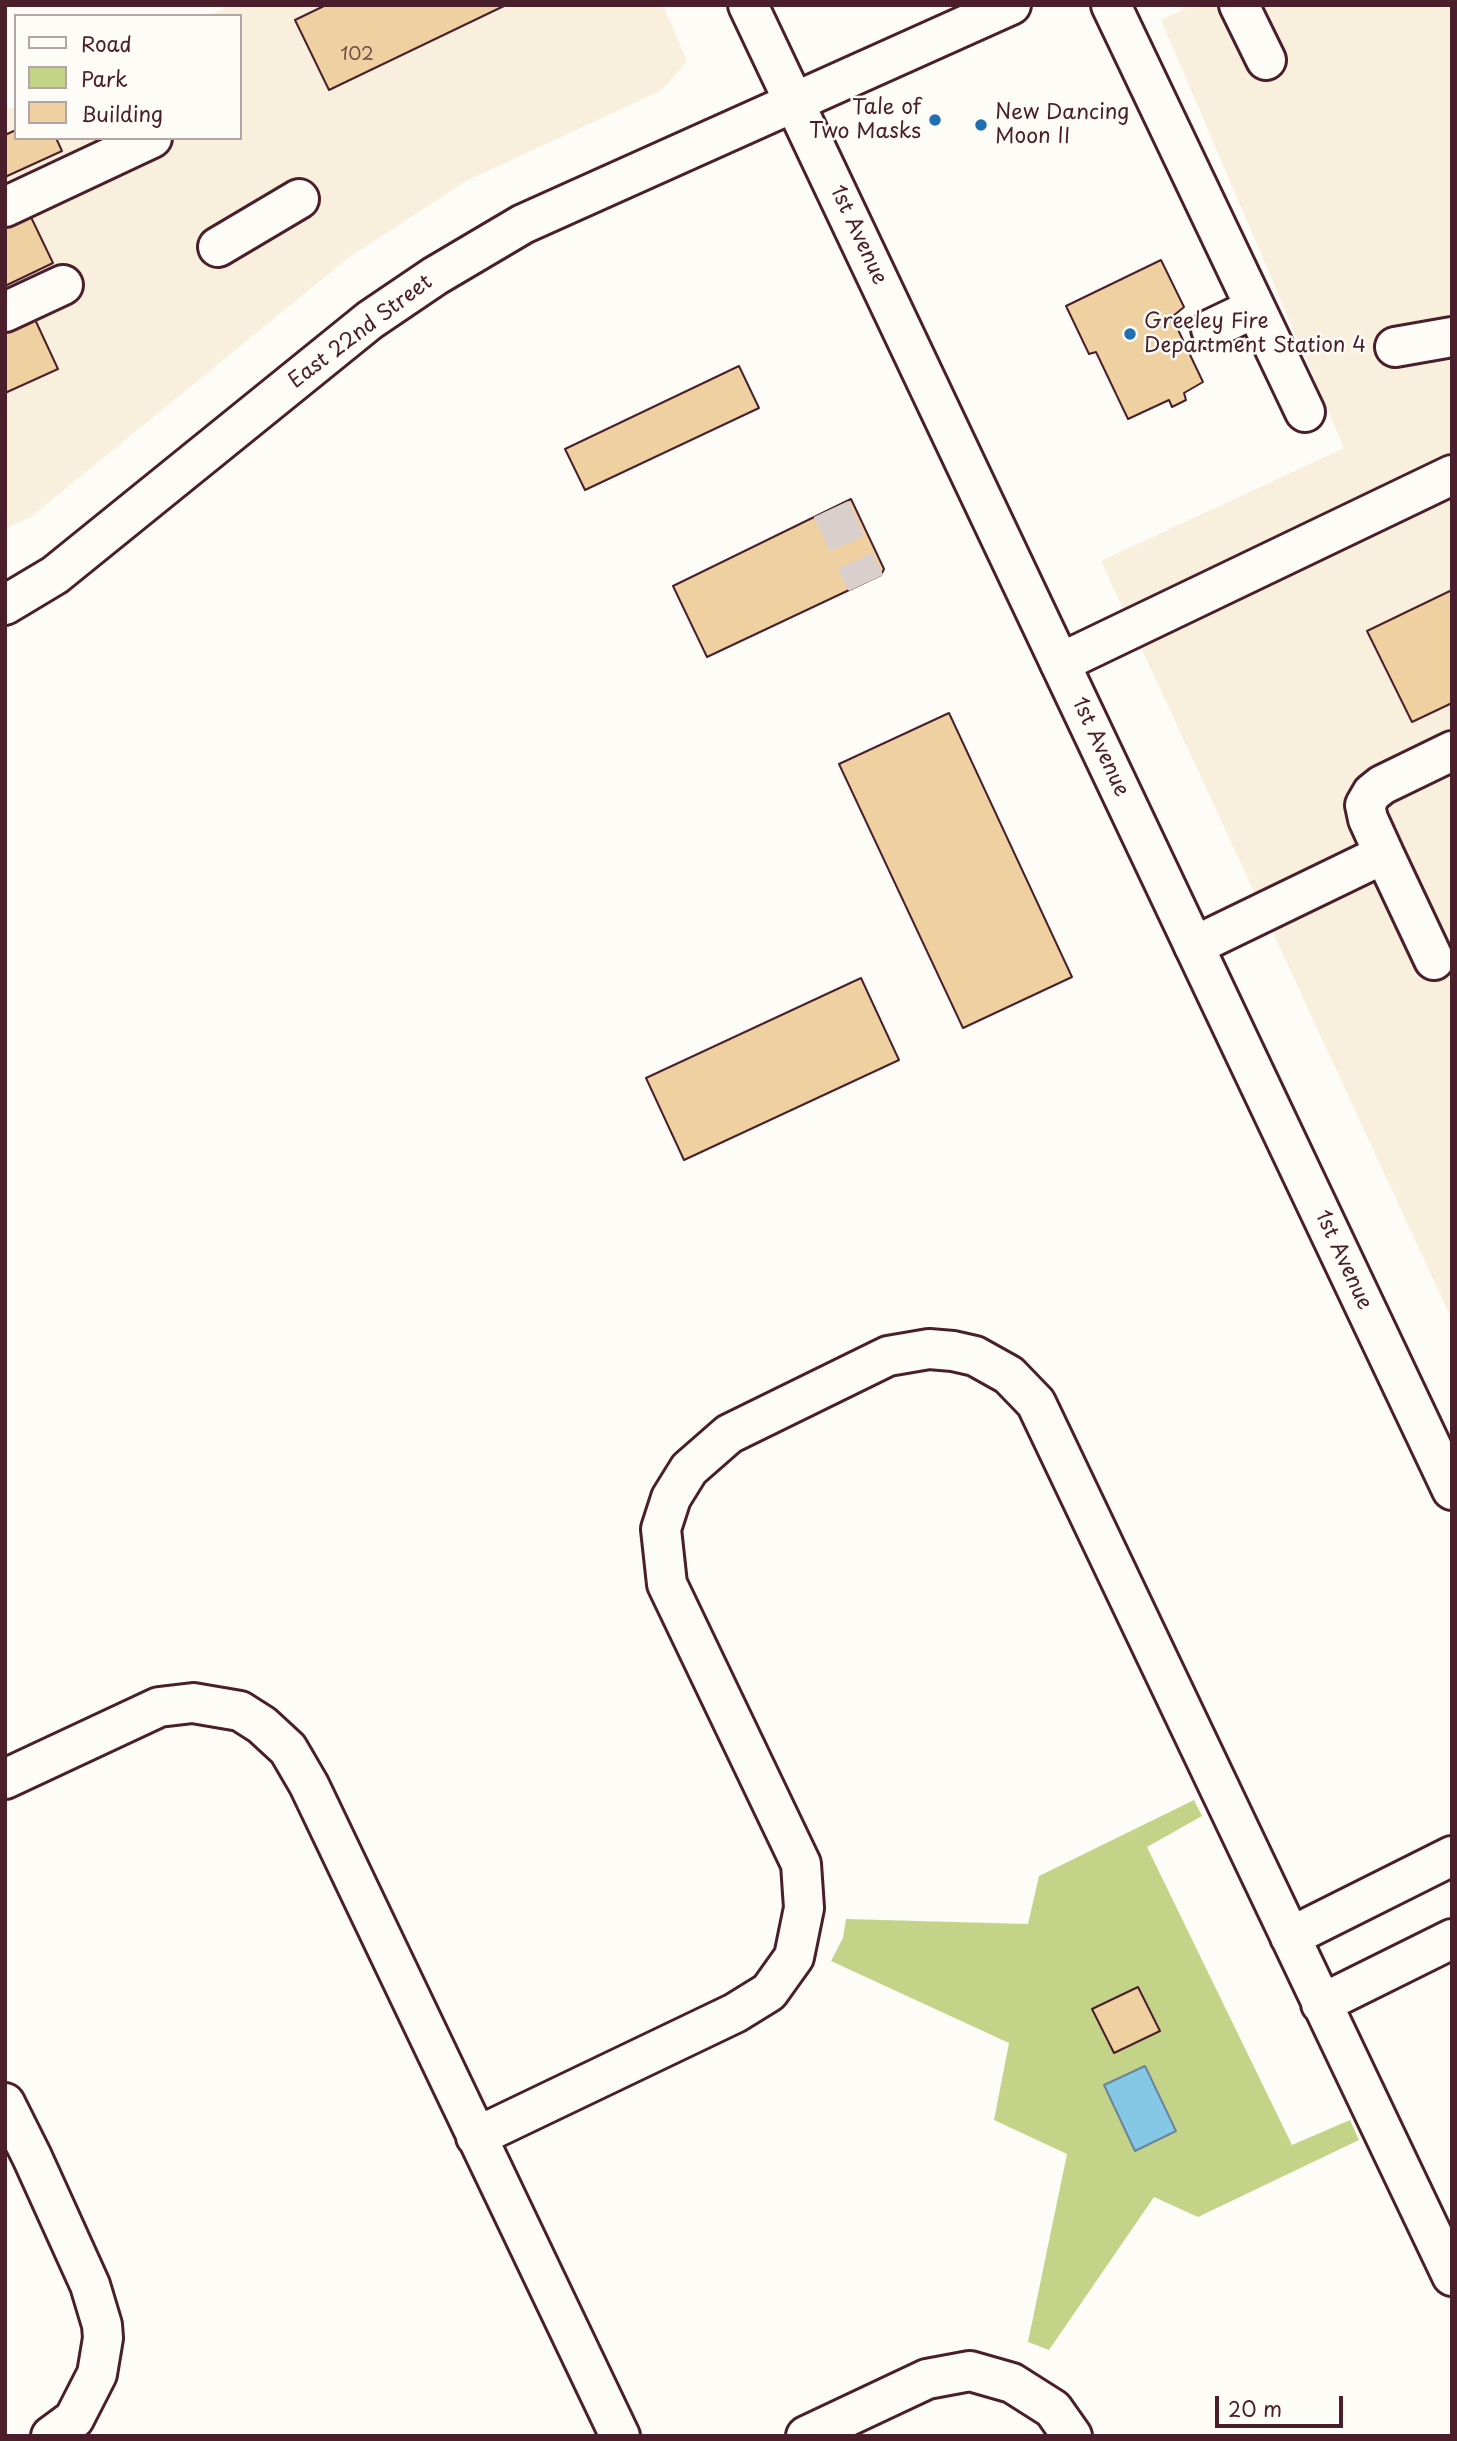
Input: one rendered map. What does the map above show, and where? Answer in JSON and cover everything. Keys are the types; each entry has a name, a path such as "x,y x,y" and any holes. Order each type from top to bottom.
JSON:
{"street":[{"name":"1st Avenue","path":"748,5 1452,1490"},
{"name":"East 22nd Street","path":"5,605 55,575 370,320 435,276 523,224 1011,5"},
{"path":"1111,5 1305,412"},
{"path":"1239,5 1266,60"},
{"path":"5,207 148,140"},
{"path":"218,247 299,199"},
{"path":"5,312 63,285"},
{"path":"1211,329 1255,308"},
{"path":"1395,347 1452,337"},
{"path":"1060,663 1452,475"},
{"path":"1434,960 1368,819 1365,805 1372,793 1382,785 1452,751"},
{"path":"1194,946 1384,854"},
{"path":"476,2137 735,2013 769,1992 794,1957 804,1908 801,1864 667,1584 661,1529 671,1498 689,1469 729,1434 888,1356 929,1349 953,1350 975,1356 1009,1375 1036,1403 1452,2276"},
{"path":"5,1779 159,1707 193,1703 240,1711 262,1725 288,1749 309,1785 620,2436"},
{"path":"1290,1937 1452,1856"},
{"path":"1321,2004 1452,1939"},
{"path":"5,2103 90,2285 102,2325 103,2338 97,2374 74,2418 51,2436"},
{"path":"806,2436 927,2379 970,2371 1012,2383 1053,2409 1072,2436"}],"shaded area":[{"path":"231,5 663,5 687,61 662,90 466,181 348,258 32,516 5,529 5,111 14,107 14,140 242,140 242,14 212,14"},
{"path":"1192,5 1452,5 1452,1320 1101,561 1344,448 1161,20"}],"green space":[{"path":"1194,1800 1202,1816 1147,1847 1292,2145 1350,2120 1359,2140 1198,2217 1154,2197 1049,2350 1028,2342 1067,2154 994,2120 1009,2043 831,1961 843,1938 846,1919 1028,1924 1039,1876"}],"water":[{"path":"1145,2066 1176,2131 1135,2151 1104,2085"}],"building":[{"path":"326,5 506,5 329,90 295,20"},
{"path":"14,131 14,140 57,140 62,151 5,177 5,135"},
{"path":"29,213 53,263 5,286 5,224"},
{"name":"Greeley Fire Department Station 4","path":"1161,260 1184,307 1172,317 1203,382 1184,393 1186,400 1172,407 1169,400 1128,419 1096,352 1089,354 1066,306"},
{"path":"32,313 58,369 5,393 5,326"},
{"path":"739,366 759,408 585,490 565,449"},
{"path":"851,499 884,569 881,575 707,657 673,586"},
{"path":"1452,590 1452,703 1412,722 1367,631"},
{"path":"949,713 1072,977 963,1028 839,764"},
{"path":"861,978 899,1060 684,1160 646,1078"},
{"path":"1138,1987 1160,2031 1114,2053 1092,2009"}],"tunnel":[{"path":"831,509 866,583"}],"place":[{"name":"Tale of Two Masks","path":"935,120"},
{"name":"New Dancing Moon II","path":"981,125"},
{"name":"Greeley Fire Department Station 4","path":"1130,334"}]}
